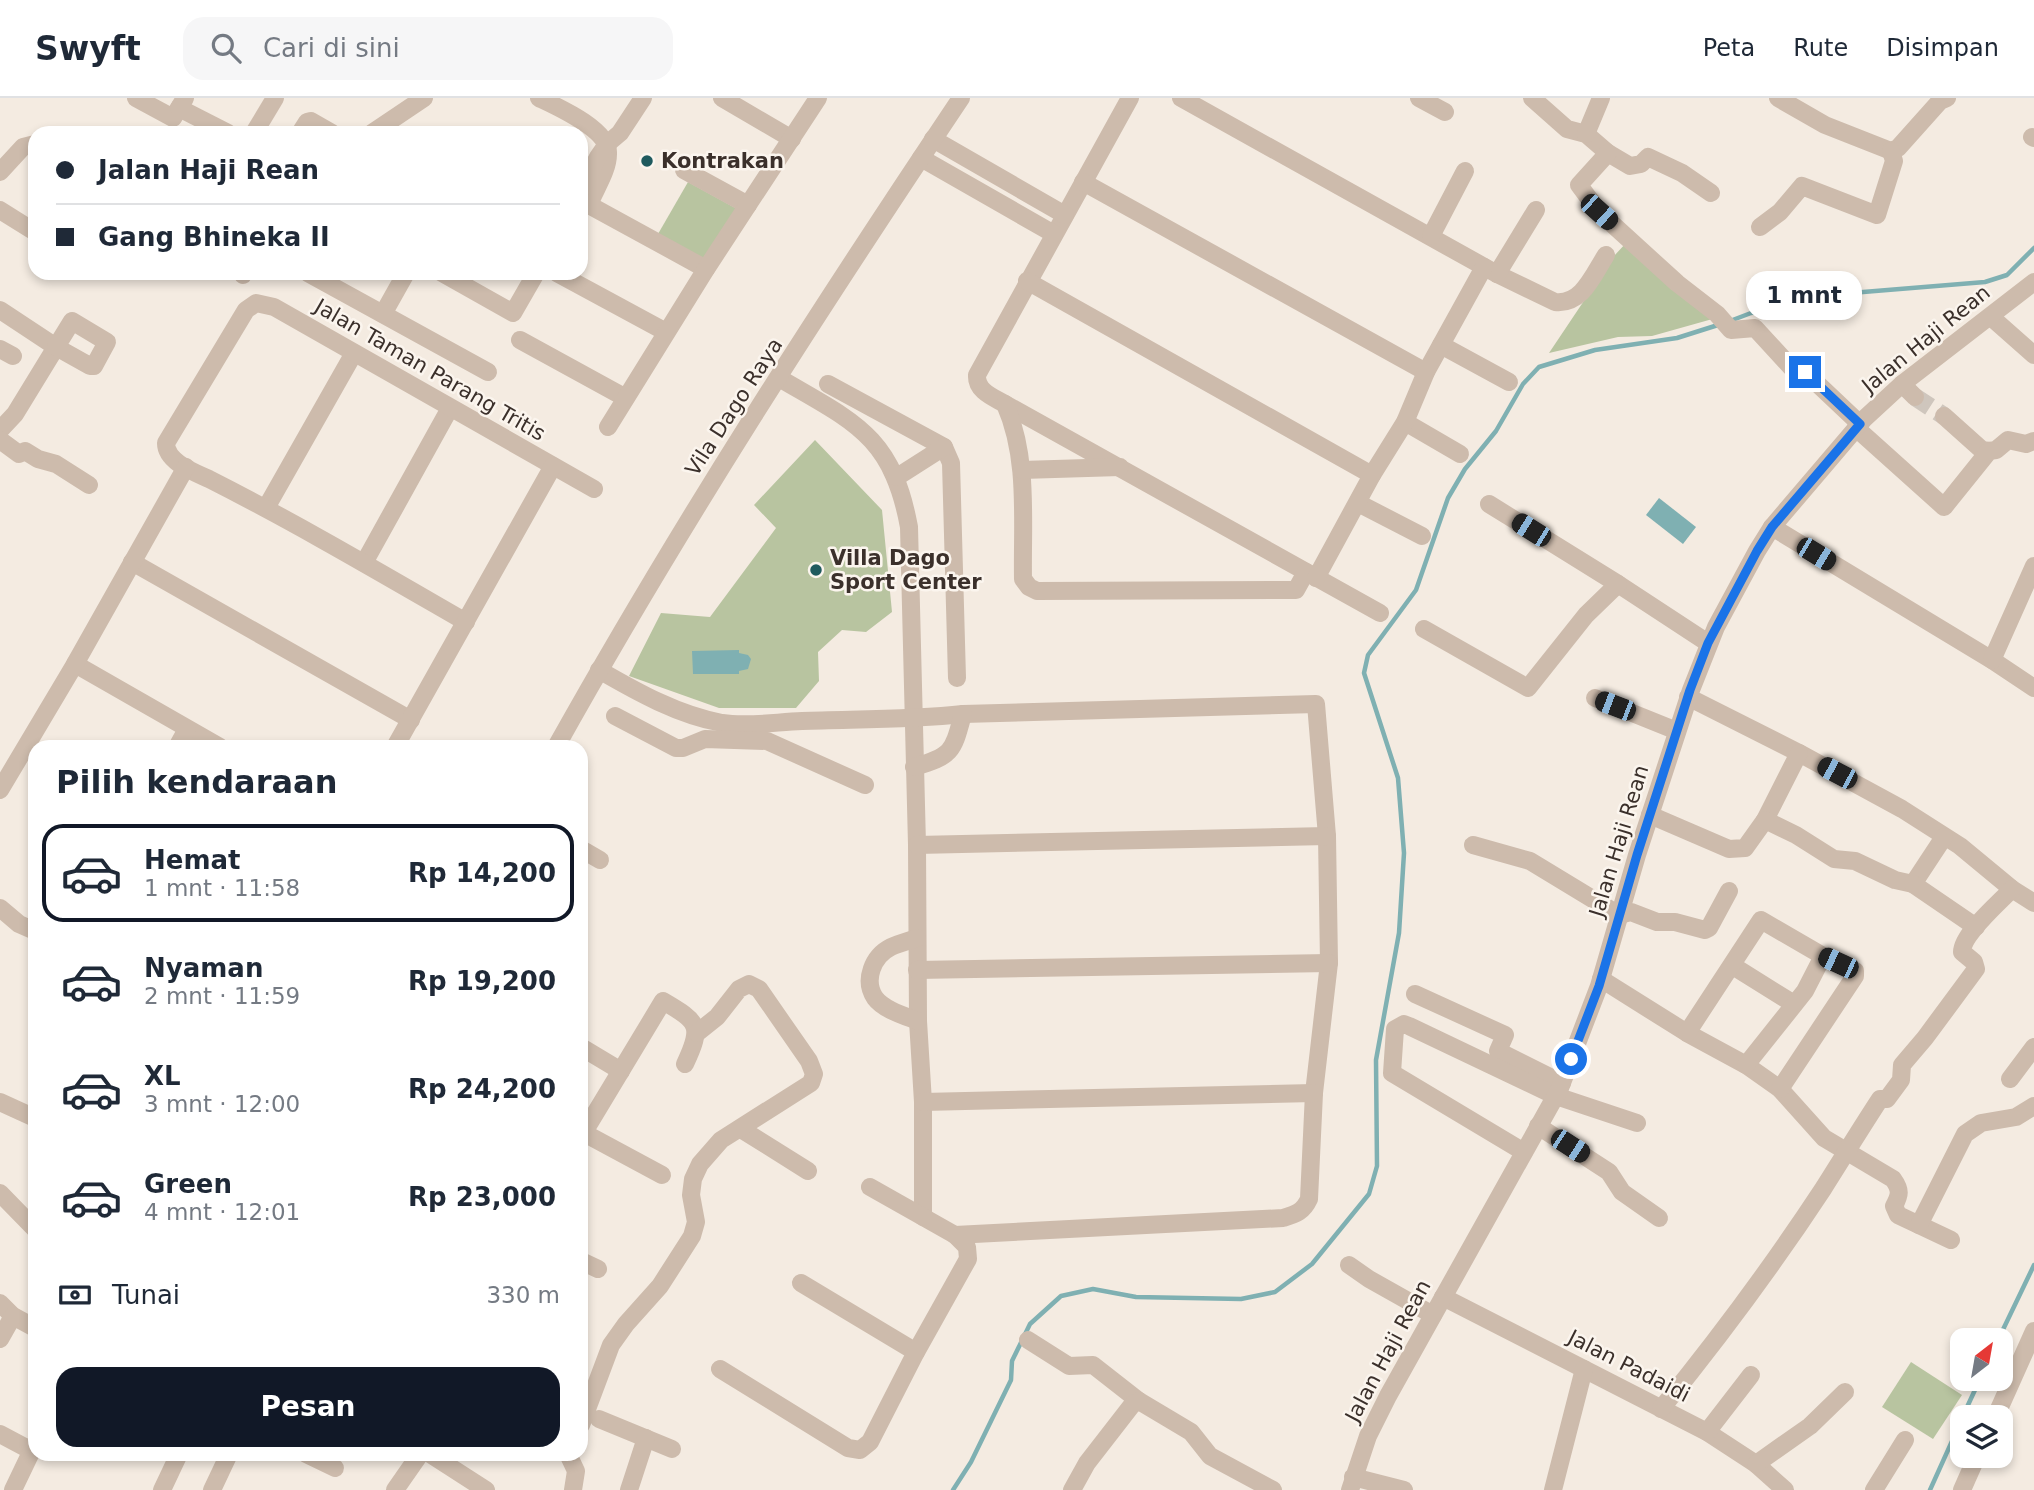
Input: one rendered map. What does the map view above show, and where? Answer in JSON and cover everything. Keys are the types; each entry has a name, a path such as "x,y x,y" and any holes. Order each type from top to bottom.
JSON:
{"street":[{"path":"136,98 173,118 182,103 217,126"},
{"path":"258,126 275,98"},
{"path":"382,126 424,98"},
{"path":"539,98 595,130 607,144 607,161 589,205 706,270"},
{"path":"588,178 607,144 620,133 643,98"},
{"path":"722,98 792,139"},
{"path":"608,427 624,397 818,98"},
{"name":"Vila Dago Raya","path":"560,740 647,587 961,98"},
{"path":"1130,98 1027,281 977,375 976,382 980,389 1005,404 1380,613"},
{"path":"1181,98 1210,105 1491,271 1555,302 1563,303 1579,296 1606,255"},
{"path":"1419,98 1445,112"},
{"path":"1532,98 1567,129 1586,134 1608,153 1630,166 1641,164 1648,157 1682,173 1711,193"},
{"path":"1586,134 1601,98"},
{"path":"1778,98 1825,125 1891,151 1898,148 1941,99"},
{"path":"933,139 1065,215"},
{"path":"0,172 19,150 28,145"},
{"path":"1760,227 1780,212 1802,186 1877,215 1894,161 1891,151"},
{"path":"1608,153 1580,184 1580,189 1599,212 1726,324 1755,328 1800,377 1805,372 1944,507 1989,451"},
{"path":"921,158 1054,234"},
{"path":"684,170 748,205"},
{"path":"1430,236 1465,171"},
{"path":"1083,182 1426,372"},
{"path":"1005,404 1013,422 1022,470 1023,579 1029,587 1037,591 1296,590 1311,575 1358,503 1405,422 1426,372 1441,345 1536,209"},
{"path":"0,210 28,228"},
{"path":"321,280 488,372"},
{"path":"383,314 402,280"},
{"path":"454,280 513,313 532,280"},
{"path":"569,280 667,332"},
{"path":"1027,281 1372,475"},
{"name":"Jalan Haji Rean","path":"1351,1483 1368,1436 1388,1396 1559,1089 1601,979 1688,697 1708,643 1757,551 1772,527 1858,426 1908,390 2033,284"},
{"name":"Jalan Taman Parang Tritis","path":"466,622 266,508 186,467 169,455 166,443 246,310 256,303 274,307 593,489"},
{"path":"0,310 56,347 15,414 0,430"},
{"path":"1991,317 2034,355"},
{"path":"520,340 624,397"},
{"path":"1441,345 1509,382"},
{"path":"266,508 354,353"},
{"path":"779,378 844,417 871,438 897,477 909,527 917,845 918,1021 923,1102 923,1217"},
{"path":"828,384 944,447 951,463 957,678"},
{"path":"364,563 450,408"},
{"path":"1944,416 1982,450 1996,450 2008,440 2026,444 2034,441"},
{"path":"1405,422 1460,454"},
{"path":"0,440 19,453 25,451 38,459 56,464 89,485"},
{"path":"897,477 944,447"},
{"path":"400,740 553,466"},
{"path":"30,740 186,467"},
{"path":"1022,470 1120,467"},
{"path":"1358,503 1422,536"},
{"path":"1489,504 1708,643"},
{"path":"1772,527 1993,660 2034,688"},
{"path":"132,562 411,720"},
{"path":"1993,660 2034,566"},
{"path":"1424,629 1528,688 1586,615 1618,584"},
{"path":"75,664 207,740"},
{"path":"600,670 633,690 682,711 768,733 865,785"},
{"path":"1688,697 1875,793 1960,845 2012,889 2034,903"},
{"path":"1595,698 1677,731"},
{"path":"615,716 676,748 683,748 705,739 768,733 802,721 1316,704 1327,836 1329,963 1314,1093 1309,1199 1304,1208 1297,1214 1283,1218 955,1235"},
{"path":"914,767 943,757 952,748 958,739 963,714"},
{"path":"181,740 187,729"},
{"path":"0,790 28,743"},
{"path":"1650,815 1729,849 1745,848 1765,820 1799,753"},
{"path":"1765,820 1796,835 1834,859 1855,861 1895,880 1913,884 1976,927"},
{"path":"917,845 1327,836"},
{"path":"1913,884 1944,837"},
{"path":"1473,845 1530,861 1619,915 1631,912 1657,922 1675,922 1705,930 1709,928 1729,891"},
{"path":"588,853 600,860"},
{"path":"1661,1409 1777,1256 1880,1099 1887,1099 1901,1080 1902,1065 1976,969 1974,962 1961,948 1976,927 2012,889"},
{"path":"0,908 28,928"},
{"path":"1688,1033 1761,920 1856,973 1780,1089"},
{"path":"917,938 888,948 874,962 869,979 875,998 889,1009 918,1021"},
{"path":"1746,1065 1805,991 1823,956"},
{"path":"917,970 1329,963"},
{"path":"1733,966 1794,1004"},
{"path":"1601,979 1746,1065 1780,1089 1824,1138 1893,1179 1899,1186 1900,1195 1894,1206 1898,1215 1951,1240"},
{"path":"588,1406 611,1345 625,1324 660,1286 692,1236 696,1222 691,1195 693,1180 700,1164 721,1140 811,1083 814,1074 809,1061 759,989 749,984 739,989 717,1017 697,1033"},
{"path":"1415,994 1505,1035 1498,1051 1559,1089"},
{"path":"588,1125 663,1001 683,1013 695,1025 696,1041 685,1064"},
{"path":"1524,1152 1392,1073 1395,1029 1404,1024 1637,1123"},
{"path":"588,1051 621,1071"},
{"path":"2010,1079 2033,1051"},
{"path":"923,1102 1314,1093"},
{"path":"0,1102 28,1110"},
{"path":"1919,1225 1965,1134 1981,1123 2016,1117 2034,1106"},
{"path":"1538,1126 1609,1172 1622,1192 1659,1217"},
{"path":"741,1129 808,1171"},
{"path":"588,1138 662,1175"},
{"path":"720,1369 848,1448 860,1450 870,1442 968,1259 967,1247 955,1235 870,1187"},
{"path":"0,1193 28,1222"},
{"path":"588,1264 598,1269"},
{"path":"1349,1265 1433,1315"},
{"path":"801,1283 916,1352"},
{"name":"Jalan Padaidi","path":"1443,1297 1707,1432 1756,1464 1784,1490"},
{"path":"0,1338 6,1310 28,1324"},
{"path":"2001,1405 2034,1331"},
{"path":"1028,1340 1069,1366 1093,1365 1139,1401 1192,1432 1210,1456 1273,1490"},
{"path":"1553,1490 1584,1368"},
{"path":"1707,1432 1751,1375"},
{"path":"1756,1464 1810,1426 1845,1392"},
{"path":"1073,1490 1087,1464 1132,1405 1139,1401"},
{"path":"599,1419 672,1449"},
{"path":"0,1434 28,1446"},
{"path":"629,1490 646,1438"},
{"path":"1874,1490 1905,1440"},
{"path":"13,1490 28,1458"},
{"path":"162,1490 176,1461"},
{"path":"212,1490 226,1461"},
{"path":"320,1461 335,1468"},
{"path":"395,1490 416,1461"},
{"path":"441,1461 486,1490"},
{"path":"571,1461 576,1471 573,1490"},
{"path":"1965,1489 1973,1468"},
{"path":"1351,1483 1404,1490"}],"green space":[{"path":"688,182 739,210 705,263 658,234"},
{"path":"1627,242 1716,318 1652,336 1618,337 1549,353 1614,256"},
{"name":"Villa Dago Sport Center","path":"815,440 882,510 892,612 866,632 842,630 818,652 819,681 796,708 719,708 629,676 661,613 710,617 776,528 754,505"},
{"path":"1911,1362 1950,1387 1950,1391 1962,1395 1955,1405 1950,1405 1950,1413 1933,1439 1882,1407"}],"water":[{"path":"1659,498 1696,527 1683,544 1646,515"},
{"path":"739,650 739,653 748,655 751,659 748,669 739,671 739,674 693,674 692,651"}],"waterway":[{"path":"1730,321 1751,313 1802,305 1851,293 1985,282 2007,275 2034,248"},
{"path":"953,1490 971,1462 1011,1380 1012,1361 1030,1324 1061,1296 1093,1289 1136,1297 1241,1299 1275,1292 1312,1264 1369,1194 1377,1166 1376,1060 1399,933 1404,853 1398,778 1364,673 1368,655 1416,590 1448,498 1465,469 1496,431 1523,384 1539,367 1595,350 1677,338 1718,325"},
{"path":"2004,1328 2034,1265"},
{"path":"1968,1405 1974,1391"},
{"path":"1930,1490 1950,1446"}],"tunnel":[{"path":"1915,397 1944,416"}],"place":[{"name":"Kontrakan","path":"647,161"},
{"name":"Villa Dago Sport Center","path":"816,570"}],"route":[{"path":"1571,1059 1599,986 1637,855 1690,690 1708,643 1772,527 1860,424 1805,372"}]}
